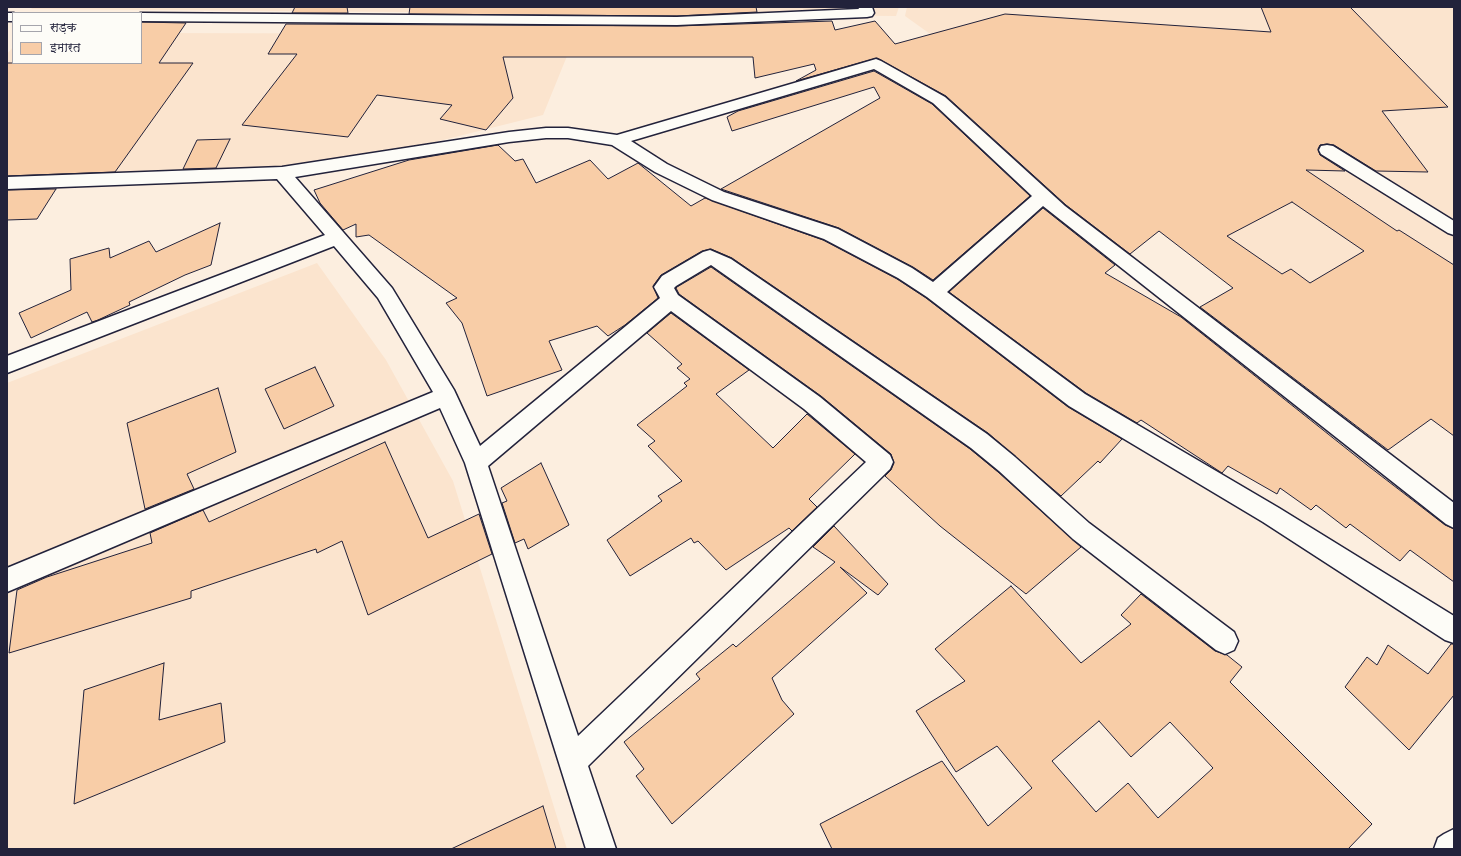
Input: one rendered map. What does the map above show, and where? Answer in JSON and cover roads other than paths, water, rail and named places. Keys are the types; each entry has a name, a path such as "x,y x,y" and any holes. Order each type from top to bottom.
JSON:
{"street":[{"path":"142,17 257,13 677,21 779,12 867,13 866,7"},
{"path":"617,140 876,64 939,100 1059,210 1454,517"},
{"path":"7,183 282,173 509,137 546,133 568,133 617,140 661,168 718,196 831,234 905,272 1078,400 1271,515 1454,631"},
{"path":"1327,150 1454,229"},
{"path":"282,173 385,294 446,396 476,463 601,849"},
{"path":"934,292 1043,196"},
{"path":"7,365 336,238"},
{"path":"572,762 882,462 812,403 671,300 664,287 669,281 710,257 724,264 979,441 1007,464 1086,536 1224,641"},
{"path":"476,463 671,300"},
{"path":"7,580 446,396"},
{"path":"1449,849 1454,844"}]}
